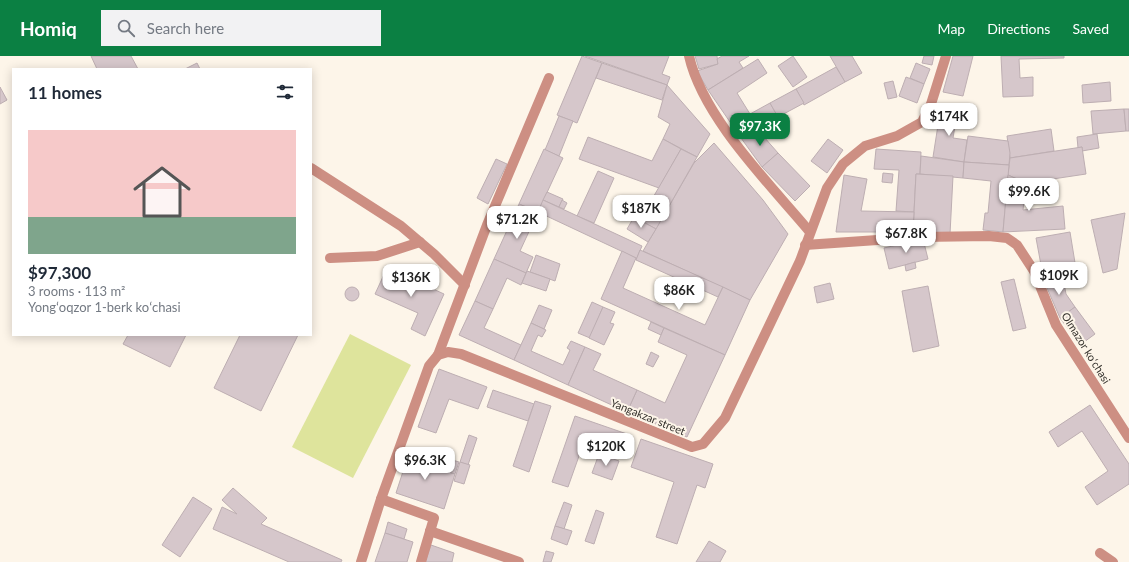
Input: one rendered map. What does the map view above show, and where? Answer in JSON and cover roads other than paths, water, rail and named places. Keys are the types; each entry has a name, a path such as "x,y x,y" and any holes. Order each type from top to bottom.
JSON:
{"street":[{"path":"689,56 692,67 705,96 728,134 810,232"},
{"name":"Yangakzar street","path":"438,354 448,352 461,354 692,447 702,444 725,418 800,261 827,188 843,164 865,146 897,136 922,122 931,104 946,56"},
{"path":"362,562 382,499 429,366 438,354 487,225 549,78"},
{"path":"312,169 401,226 465,285"},
{"name":"Olmazor koʻchasi","path":"805,245 922,237 989,236 1007,238 1017,245 1034,271 1056,325 1129,438"},
{"path":"330,258 377,256 420,242"},
{"path":"382,499 434,518 421,562"},
{"path":"430,530 519,562"},
{"path":"1100,553 1113,562"}]}
